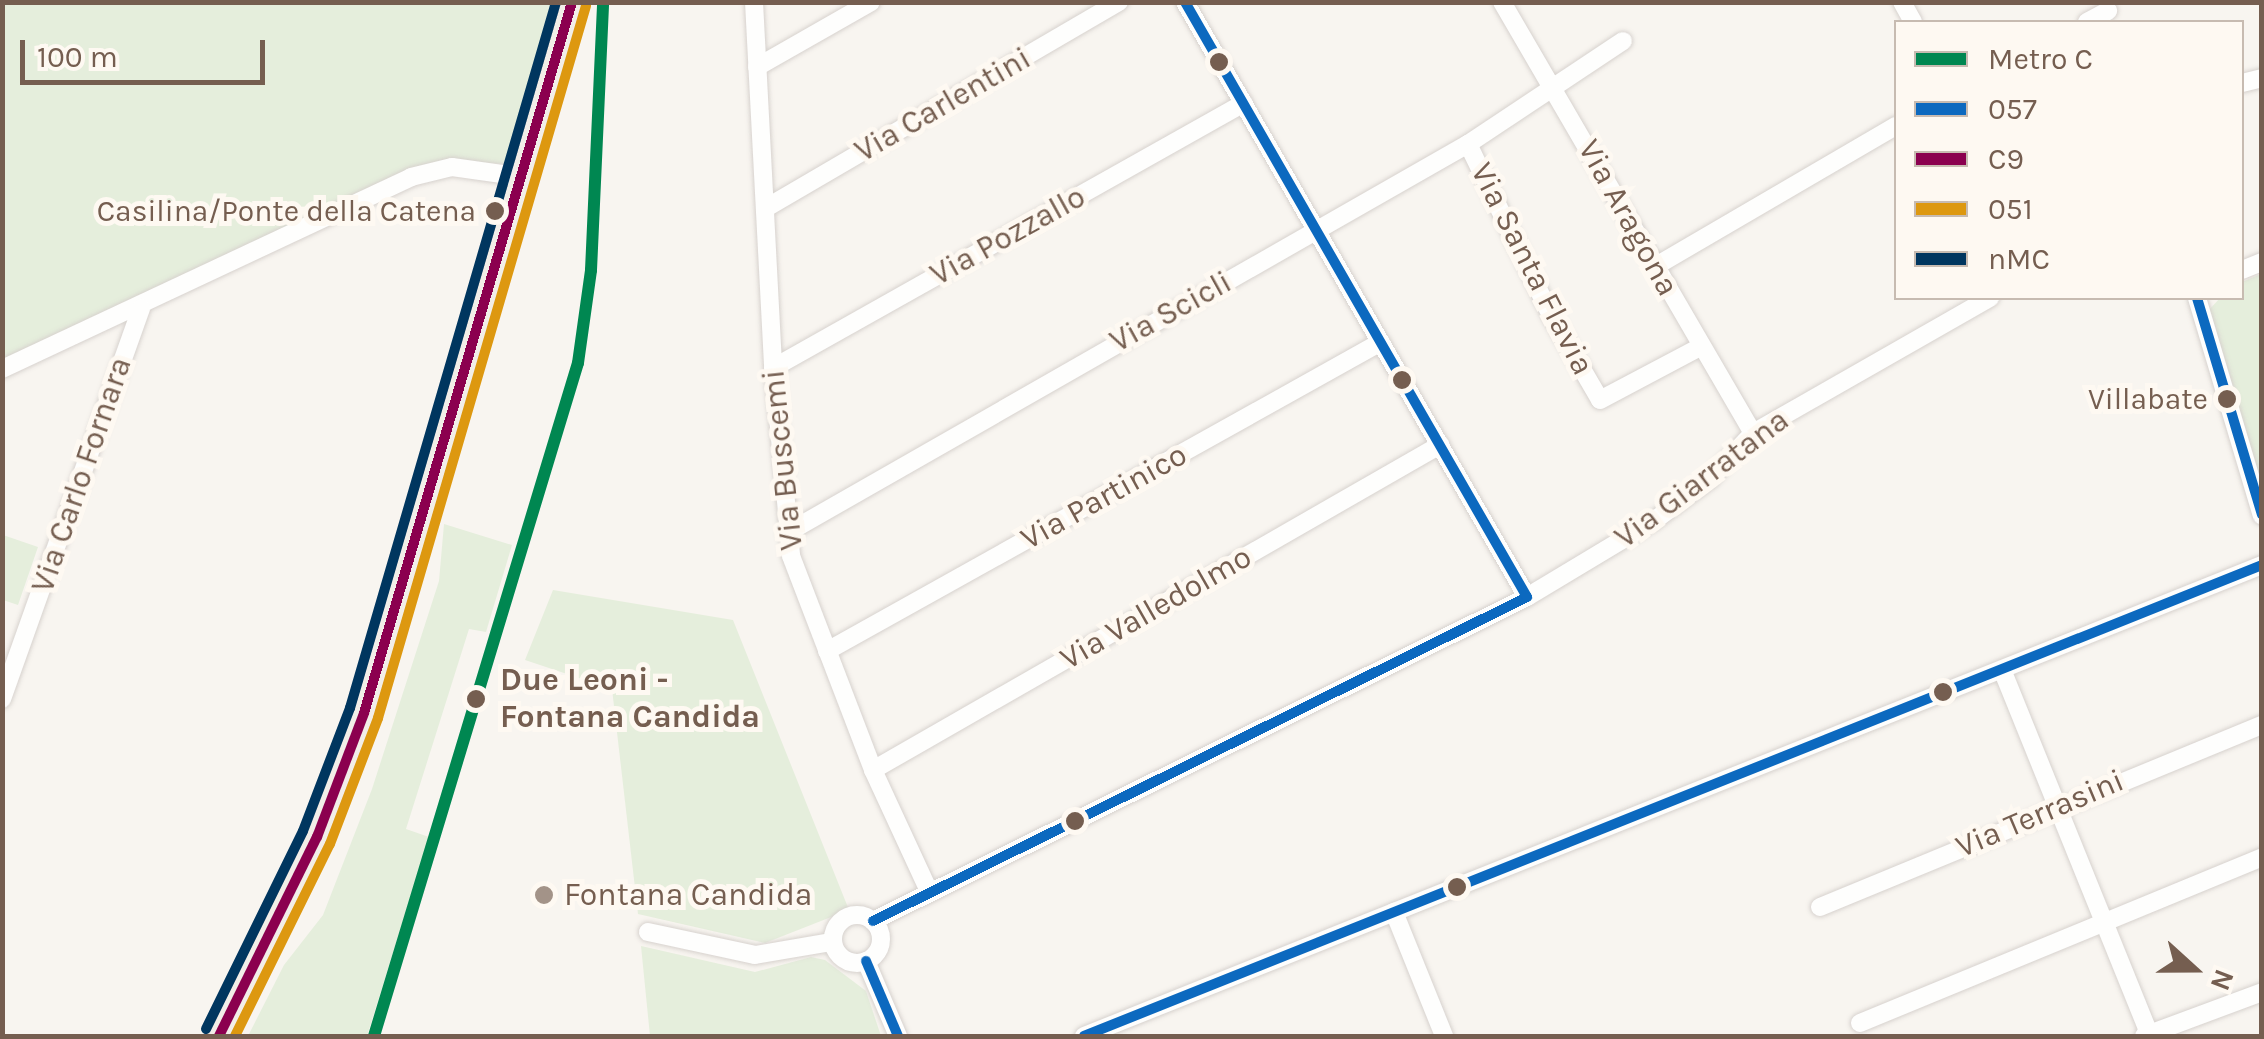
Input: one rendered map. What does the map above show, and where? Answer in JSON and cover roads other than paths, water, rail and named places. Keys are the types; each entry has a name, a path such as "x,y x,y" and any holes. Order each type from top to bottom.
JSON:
{"main road":[{"path":"219,1036 350,753 572,2"}],"street":[{"name":"Via Buscemi","path":"754,2 773,368 787,533 797,578 873,770 930,891"},
{"path":"757,67 872,2"},
{"name":"Via Carlentini","path":"766,208 1120,2"},
{"path":"1185,2 1527,597"},
{"name":"Via Aragona","path":"1502,2 1700,348 1753,433"},
{"name":"Via Scicli","path":"787,533 1468,144 1623,41"},
{"name":"Via Pozzallo","path":"773,368 1244,103"},
{"path":"1656,266 1894,127"},
{"name":"Via Santa Flavia","path":"1468,144 1550,314 1600,400 1700,348"},
{"path":"2,369 141,308 425,172 464,168 523,178"},
{"name":"Via Giarratana","path":"873,921 1527,597 1669,510 1753,433 1986,300"},
{"path":"2198,300 2262,516"},
{"name":"Via Carlo Fornara","path":"2,700 141,308"},
{"name":"Via Partinico","path":"827,651 1381,342"},
{"name":"Via Valledolmo","path":"873,770 1440,445"},
{"path":"1084,1036 2003,672 2262,564"},
{"path":"2003,672 2147,1036 2262,992"},
{"name":"Via Terrasini","path":"1820,907 2054,805 2262,725"},
{"path":"1860,1024 2262,857"},
{"path":"1394,912 1444,1036"},
{"path":"648,932 755,956 832,942 848,916 873,921 880,944 866,961"},
{"path":"832,942 845,961 866,961"},
{"path":"866,961 898,1036"}],"metro line":[{"name":"C","path":"374,1036 578,363 591,270 603,2"}],"place":[{"name":"Casilina/Ponte della Catena","path":"495,211"},
{"name":"Villabate","path":"2227,399"},
{"name":"Due Leoni - Fontana Candida","path":"476,699"},
{"name":"Fontana Candida","path":"544,895"}]}
